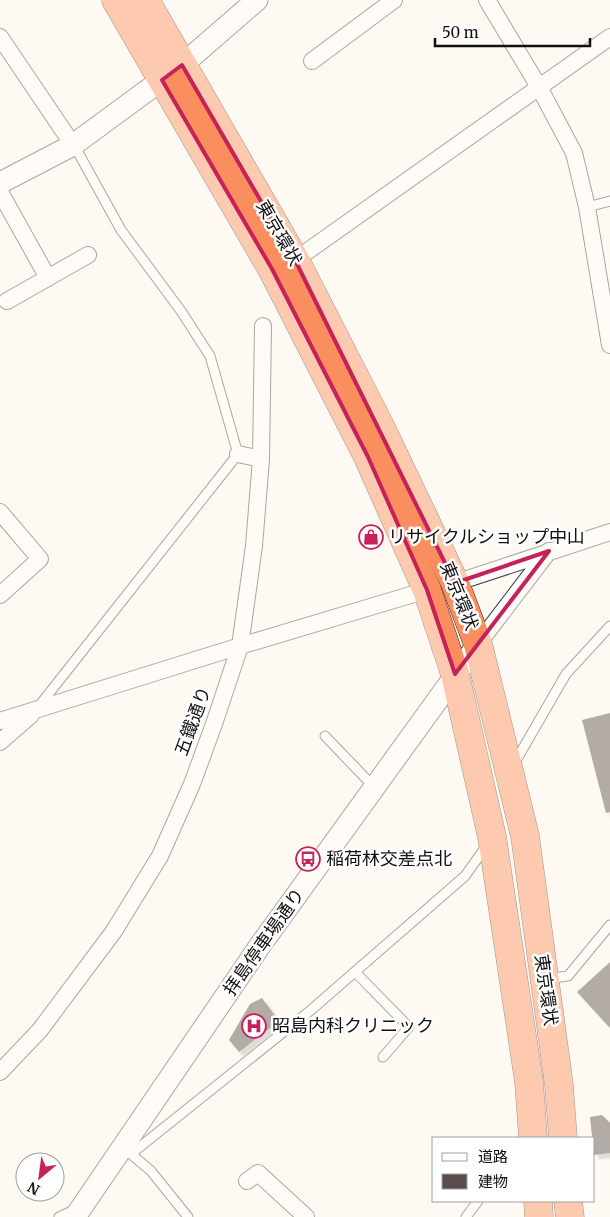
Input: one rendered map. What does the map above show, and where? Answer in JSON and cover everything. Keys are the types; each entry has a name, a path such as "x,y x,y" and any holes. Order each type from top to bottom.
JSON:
{"highway":[{"name":"東京環状","path":"116,0 172,73 295,260 380,426 455,583 478,644 525,836 545,979 563,1137"},
{"name":"東京環状","path":"145,0 172,73 368,457 427,590 456,674 492,837 529,1082 529,1134"},
{"path":"538,1202 539,1217"},
{"path":"568,1202 570,1217"}],"street":[{"path":"0,183 73,145 172,73 257,0"},
{"path":"312,61 394,0"},
{"path":"487,0 539,86 574,153 587,208 610,345"},
{"path":"0,37 73,145"},
{"path":"295,260 610,37"},
{"path":"0,192 48,278"},
{"path":"7,301 88,255"},
{"name":"五鐵通り","path":"0,1072 40,1030 108,939 160,856 208,741 240,646 254,546 261,459 262,326"},
{"path":"238,454 261,459"},
{"path":"0,512 40,559 0,595"},
{"path":"455,583 610,532"},
{"name":"拝島停車場通り","path":"79,1211 125,1153 259,947 456,674 549,551"},
{"path":"0,721 427,590"},
{"path":"0,742 34,712"},
{"path":"248,1181 258,1172 306,1217"}],"lane":[{"path":"34,712 238,454 210,356 181,311 121,230 73,145"},
{"path":"587,208 609,204"},
{"path":"509,773 566,674 610,626"},
{"path":"325,736 374,787"},
{"path":"188,1217 151,1172 125,1153 311,1010 465,876 492,837"},
{"path":"545,979 568,976 610,925"},
{"path":"355,972 409,1027 383,1057"},
{"path":"466,1217 477,1202"},
{"path":"59,1217 79,1211"}],"highlighted area":[{"path":"182,65 295,260 455,583 549,551 455,674 427,590 368,457 272,269 162,80"}],"building":[{"path":"610,713 610,812 606,813 582,720"},
{"path":"610,962 610,1028 577,992"},
{"path":"262,998 279,1021 239,1052 229,1040 250,1004"},
{"path":"602,1115 610,1123 610,1153 595,1155 595,1137 592,1137 590,1117"}],"place":[{"name":"リサイクルショップ中山","path":"371,537"},
{"name":"稲荷林交差点北","path":"308,859"},
{"name":"昭島内科クリニック","path":"254,1026"}]}
